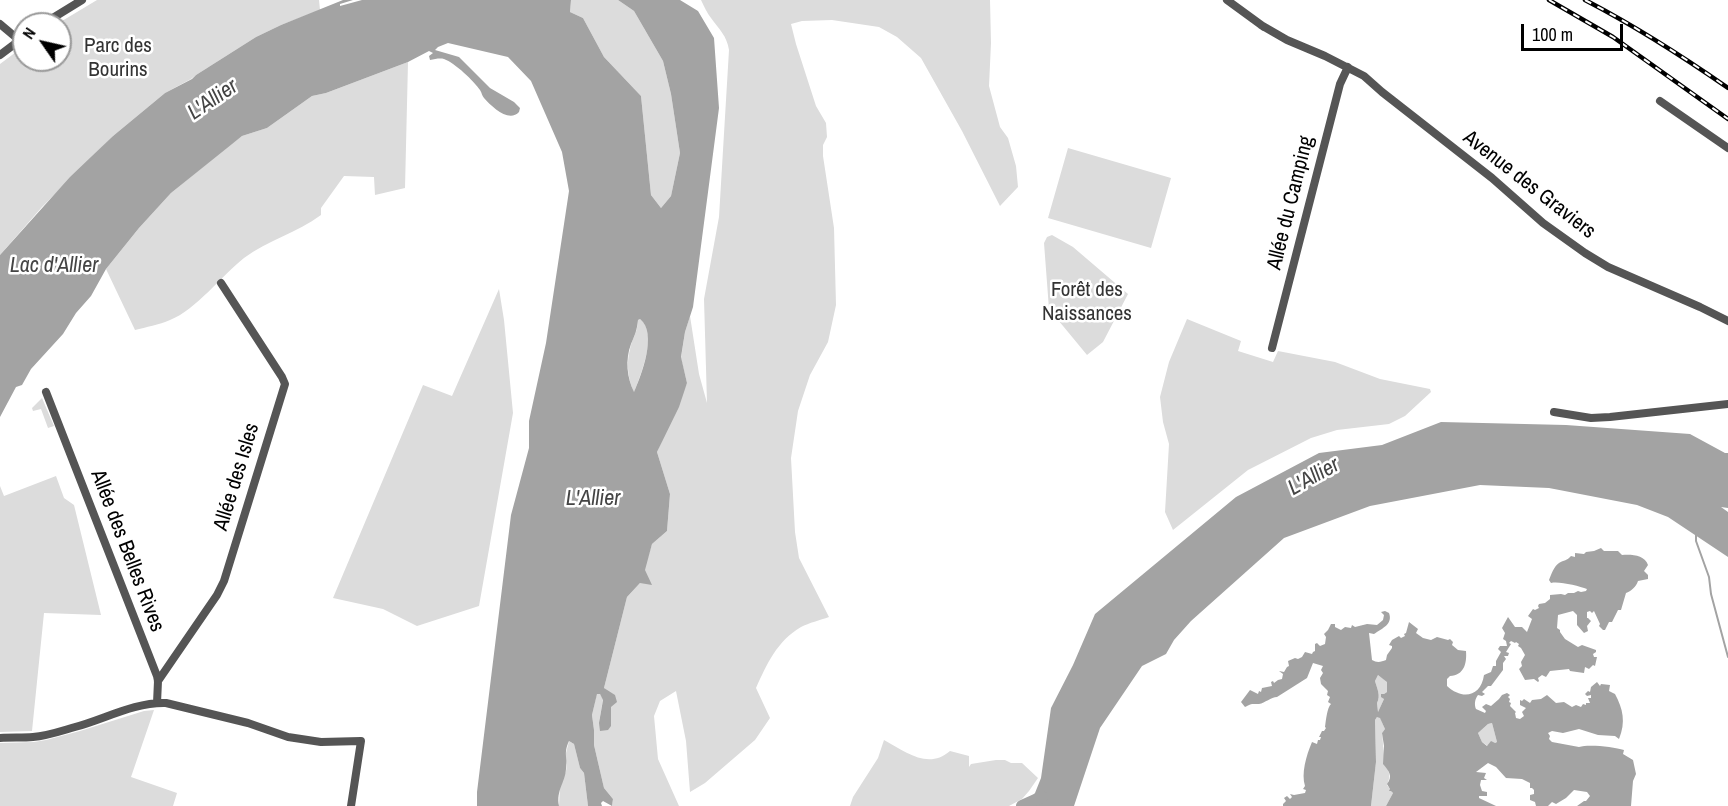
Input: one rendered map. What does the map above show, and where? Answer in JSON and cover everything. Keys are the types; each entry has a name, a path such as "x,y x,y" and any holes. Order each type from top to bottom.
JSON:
{"street":[{"path":"68,3 82,0"},
{"name":"Avenue des Graviers","path":"1227,0 1261,25 1287,40 1364,76 1492,178 1543,223 1585,253 1608,267 1728,321"},
{"path":"0,55 12,45"},
{"name":"Allée du Camping","path":"1272,348 1340,84 1347,69"},
{"path":"1660,101 1728,148"},
{"name":"Allée des Isles","path":"158,681 217,595 224,580 285,384 221,283"},
{"name":"Allée des Belles Rives","path":"46,392 158,681 157,703"},
{"path":"1554,412 1591,418 1728,404"},
{"path":"0,738 49,734 132,708 166,703 248,723 288,737 321,742 361,741 351,806"}],"green space":[{"name":"Parc des Bourins","path":"97,0 319,0 320,10 256,37 165,93 113,136 42,207 0,255 0,64 12,55 12,72 72,72 72,15"},
{"path":"571,0 618,0 634,11 663,61 671,94 680,153 671,196 661,208 651,195 641,96 604,57 583,18 570,12"},
{"path":"701,0 990,0 989,86 1000,127 1008,138 1016,166 1018,187 1000,206 921,58 897,37 879,27 832,20 802,21 791,24 816,106 826,123 827,137 823,145 823,156 834,228 836,305 828,342 810,375 798,411 791,458 795,532 799,558 829,617 801,627 779,646 756,688 770,718 755,740 705,783 690,792 686,741 676,691 660,701 654,716 658,759 679,806 612,806 613,799 604,788 594,745 592,715 597,693 603,699 599,723 607,691 604,688 627,597 640,583 652,544 667,531 670,494 657,452 687,383 681,358 690,316 699,374 707,403 704,299 719,217 729,50 725,37"},
{"path":"408,62 405,188 375,195 374,177 344,176 321,208 321,215 244,258 180,315 135,330 106,269 171,193 242,136 267,128 312,96 326,93"},
{"path":"1068,148 1171,178 1151,248 1048,218"},
{"name":"Forêt des Naissances","path":"1052,235 1073,247 1128,294 1103,342 1087,355 1049,309 1044,243 1047,237"},
{"path":"499,289 513,413 479,606 417,626 383,609 333,598 423,385 452,396"},
{"path":"640,319 648,334 648,344 644,365 634,393 629,377 628,361"},
{"path":"1187,319 1241,341 1238,351 1273,362 1278,351 1335,362 1380,379 1430,389 1431,392 1405,416 1389,424 1337,430 1311,438 1248,470 1173,530 1165,512 1169,444 1160,397 1169,362"},
{"path":"42,398 54,426 48,428 41,409 33,411 32,408"},
{"path":"56,476 64,498 74,505 101,615 44,613 32,731 0,732 0,486 4,496"},
{"path":"1378,675 1387,681 1387,692 1382,694 1384,699 1378,712 1379,695 1375,681"},
{"path":"154,710 131,777 177,793 173,806 0,806 0,743 46,740"},
{"path":"1380,717 1385,729 1382,733 1389,773 1387,785 1393,793 1386,806 1371,806 1376,762 1375,720"},
{"path":"1492,723 1497,742 1488,746 1482,742 1478,733"},
{"path":"884,740 909,754 925,759 933,759 950,751 969,756 969,767 971,764 996,760 1022,763 1038,778 1022,799 1009,806 850,806 853,797 878,758"},
{"path":"569,741 574,744 580,768 584,773 588,806 559,806 560,785 566,771 565,757"}],"water":[{"name":"L'Allier","path":"343,0 353,0 340,4 340,6 362,0 571,0 570,12 583,18 604,57 641,96 651,195 661,208 671,196 680,153 671,94 663,61 634,11 618,0 680,0 698,11 714,38 719,108 693,307 685,332 681,357 687,383 679,407 657,452 670,494 667,531 652,544 645,570 652,585 640,583 627,597 604,688 615,695 617,702 611,707 611,726 608,730 600,731 603,700 600,694 597,694 592,715 594,745 604,788 613,799 612,806 603,801 602,806 588,806 584,773 580,768 574,744 569,741 559,806 477,806 511,515 529,448 529,421 546,343 569,191 562,152 531,81 508,57 448,43 435,50 459,57 490,88 520,108 515,115 506,115 496,109 484,98 477,86 453,64 444,59 430,60 429,56 433,53 429,51 408,62 326,93 312,96 267,128 242,136 171,193 139,228 106,269 91,296 76,313 63,334 31,369 22,385 16,387 0,417 0,255 70,177 113,136 165,93 192,79 256,37","holes":["640,319 645,325 648,344 634,392 628,375 628,356 638,320"]},
{"name":"L'Allier","path":"1441,422 1566,425 1690,434 1728,453 1728,508 1721,507 1728,512 1728,557 1668,517 1637,505 1549,488 1480,485 1370,506 1284,538 1191,621 1174,640 1166,654 1142,666 1100,728 1074,806 1025,806 1035,793 1041,778 1051,708 1095,614 1236,497 1319,453 1382,445"},
{"path":"1601,548 1604,551 1618,551 1622,555 1644,559 1648,565 1644,571 1648,579 1638,581 1626,593 1621,610 1618,610 1605,630 1599,626 1594,611 1587,612 1587,618 1591,621 1587,626 1588,631 1584,633 1577,625 1577,615 1573,611 1558,615 1557,628 1565,639 1578,647 1582,645 1596,650 1593,654 1597,657 1595,666 1589,669 1585,667 1584,673 1569,669 1550,671 1546,677 1542,675 1538,678 1538,682 1534,679 1525,680 1519,669 1525,655 1518,646 1519,644 1511,641 1506,652 1509,653 1508,656 1504,656 1506,659 1503,663 1503,670 1491,686 1482,692 1485,694 1478,695 1475,705 1476,709 1485,713 1482,707 1486,704 1491,706 1507,693 1510,695 1508,697 1510,706 1516,712 1516,718 1520,719 1524,716 1522,712 1526,708 1520,705 1520,700 1524,699 1530,703 1532,700 1541,699 1547,695 1556,703 1564,702 1572,707 1576,705 1581,707 1583,704 1590,703 1588,698 1591,698 1591,695 1585,694 1590,692 1591,687 1597,682 1600,686 1601,684 1610,685 1609,691 1615,694 1623,716 1619,739 1615,736 1598,735 1579,729 1563,733 1552,731 1548,733 1549,739 1552,742 1579,747 1602,746 1624,750 1623,754 1633,760 1636,774 1633,781 1631,806 1577,806 1590,796 1587,792 1574,790 1556,804 1552,802 1548,806 1536,806 1535,802 1530,800 1530,795 1534,794 1534,790 1530,788 1530,783 1522,779 1506,778 1496,767 1488,763 1476,772 1486,773 1484,778 1487,780 1481,780 1480,785 1482,791 1487,792 1487,796 1479,796 1479,798 1496,806 1386,806 1393,793 1389,791 1387,784 1390,774 1383,764 1382,733 1385,729 1380,718 1377,717 1375,720 1376,762 1371,806 1283,806 1286,801 1284,798 1292,797 1290,794 1305,793 1306,790 1303,789 1305,786 1304,770 1308,753 1312,742 1317,744 1322,731 1326,728 1327,714 1331,704 1328,702 1330,697 1327,695 1328,691 1321,684 1323,666 1313,663 1307,678 1277,697 1245,707 1241,702 1250,690 1258,694 1262,688 1272,686 1271,682 1282,679 1283,674 1279,671 1284,672 1289,666 1288,661 1302,657 1305,652 1312,654 1317,643 1320,646 1325,644 1324,634 1331,624 1335,624 1335,627 1341,630 1345,627 1351,628 1352,625 1355,627 1367,624 1377,625 1383,620 1384,615 1381,612 1385,611 1390,617 1388,623 1374,634 1369,633 1372,660 1379,662 1386,660 1392,648 1389,645 1392,640 1405,636 1409,622 1418,629 1416,633 1423,638 1450,639 1453,642 1452,645 1458,650 1466,651 1464,668 1459,674 1447,679 1447,686 1459,693 1475,692 1484,675 1496,666 1501,652 1498,649 1500,646 1507,646 1503,639 1505,633 1502,628 1508,617 1515,627 1522,627 1527,632 1532,619 1528,616 1533,609 1539,608 1539,604 1550,599 1550,595 1586,591 1587,589 1564,583 1551,583 1549,580 1559,563 1571,556 1575,557 1575,553 1584,554","holes":["1378,675 1387,682 1387,692 1381,694 1384,699 1378,712 1379,695 1375,681","1492,723 1497,742 1491,741 1487,746 1482,742 1478,733"]}],"waterway":[{"path":"1696,535 1709,577 1711,594 1728,657"},
{"path":"1022,806 1042,797"}],"railway":[{"path":"1549,0 1613,37 1728,119"},
{"path":"1585,0 1658,42 1728,88"}],"water label":[{"name":"Lac d'Allier","path":"54,266"}]}
